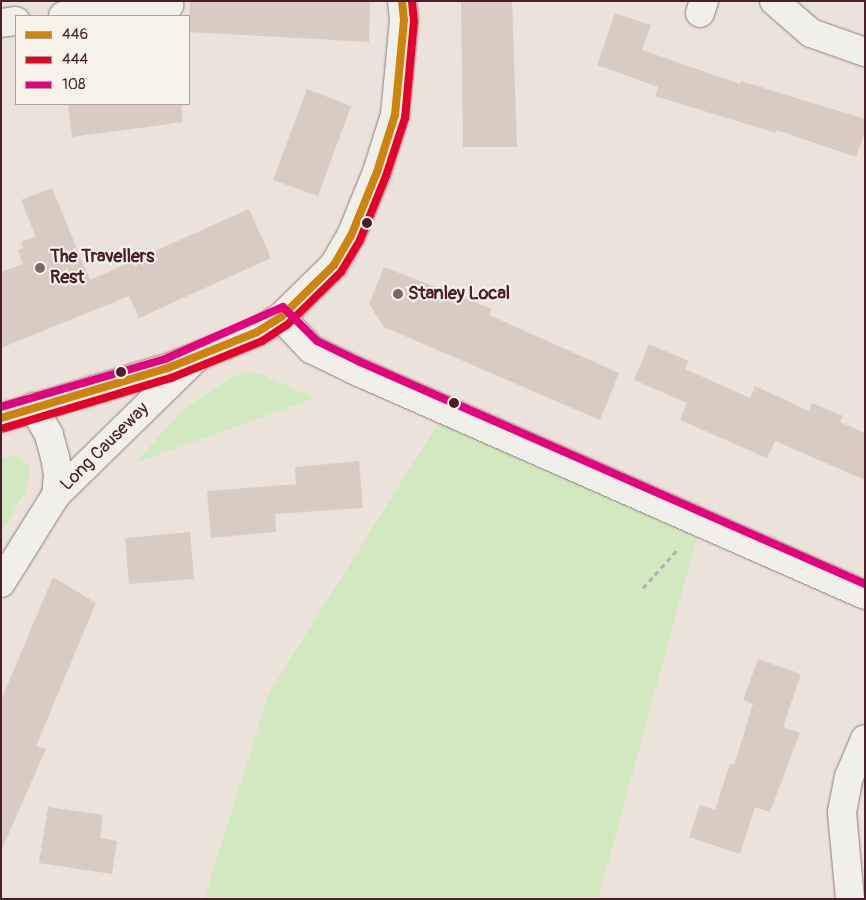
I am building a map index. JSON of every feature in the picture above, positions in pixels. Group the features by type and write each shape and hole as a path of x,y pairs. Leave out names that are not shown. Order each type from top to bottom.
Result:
{"street":[{"path":"1,418 197,357 257,332 281,316 334,265 351,236 377,172 395,115 404,20 402,1"},
{"path":"774,1 811,34 865,52"},
{"path":"72,15 169,5"},
{"path":"1,23 15,21"},
{"path":"281,316 311,349 701,524 865,595"},
{"name":"Long Causeway","path":"1,583 56,495 197,357"},
{"name":"Long Causeway","path":"33,407 49,435 55,457 56,495"},
{"path":"850,899 842,812 849,777 865,739"}],"path":[{"path":"643,588 701,524"}],"green space":[{"path":"246,372 260,374 315,398 135,463 184,409 229,379"},
{"path":"447,409 701,523 598,899 204,899 269,693"},
{"path":"16,456 29,466 30,476 25,492 1,533 1,459"}],"building":[{"path":"190,1 370,1 369,42 190,32"},
{"path":"461,1 512,1 517,147 463,147"},
{"path":"615,13 651,25 642,50 740,84 741,81 865,119 865,132 856,157 777,130 776,133 655,96 658,87 597,65"},
{"path":"307,89 351,106 318,196 273,180"},
{"path":"68,105 181,105 183,122 72,137"},
{"path":"52,188 90,280 249,209 271,258 139,318 129,296 1,348 1,272 23,264 18,250 23,248 21,242 36,237 21,200"},
{"path":"384,267 492,309 489,315 619,373 600,420 384,327 369,304"},
{"path":"649,344 689,361 685,369 750,398 755,386 809,411 812,403 843,416 840,422 865,433 865,480 775,441 767,458 680,420 687,403 634,380"},
{"path":"359,461 363,508 275,514 276,532 211,538 207,491 296,484 295,467"},
{"path":"190,532 194,579 129,584 125,538"},
{"path":"53,577 96,603 36,746 46,749 1,851 1,700"},
{"path":"758,659 801,674 783,727 800,733 770,812 755,807 740,854 689,837 700,805 715,810 730,764 734,765 753,704 743,700"},
{"path":"48,807 103,815 100,838 117,841 112,874 39,863"}],"transit line":[{"name":"446","path":"1,418 168,368 257,332 281,317 334,265 351,236 377,172 395,115 404,20 402,1"},
{"name":"444","path":"4,428 171,378 262,341 287,325 341,272 360,240 386,176 405,118 414,21 412,1"},
{"name":"108","path":"1,407 165,359 283,307 317,341 358,361 865,584"}],"place":[{"name":"The Travellers Rest","path":"40,268"},
{"name":"Stanley Local","path":"398,294"}]}
